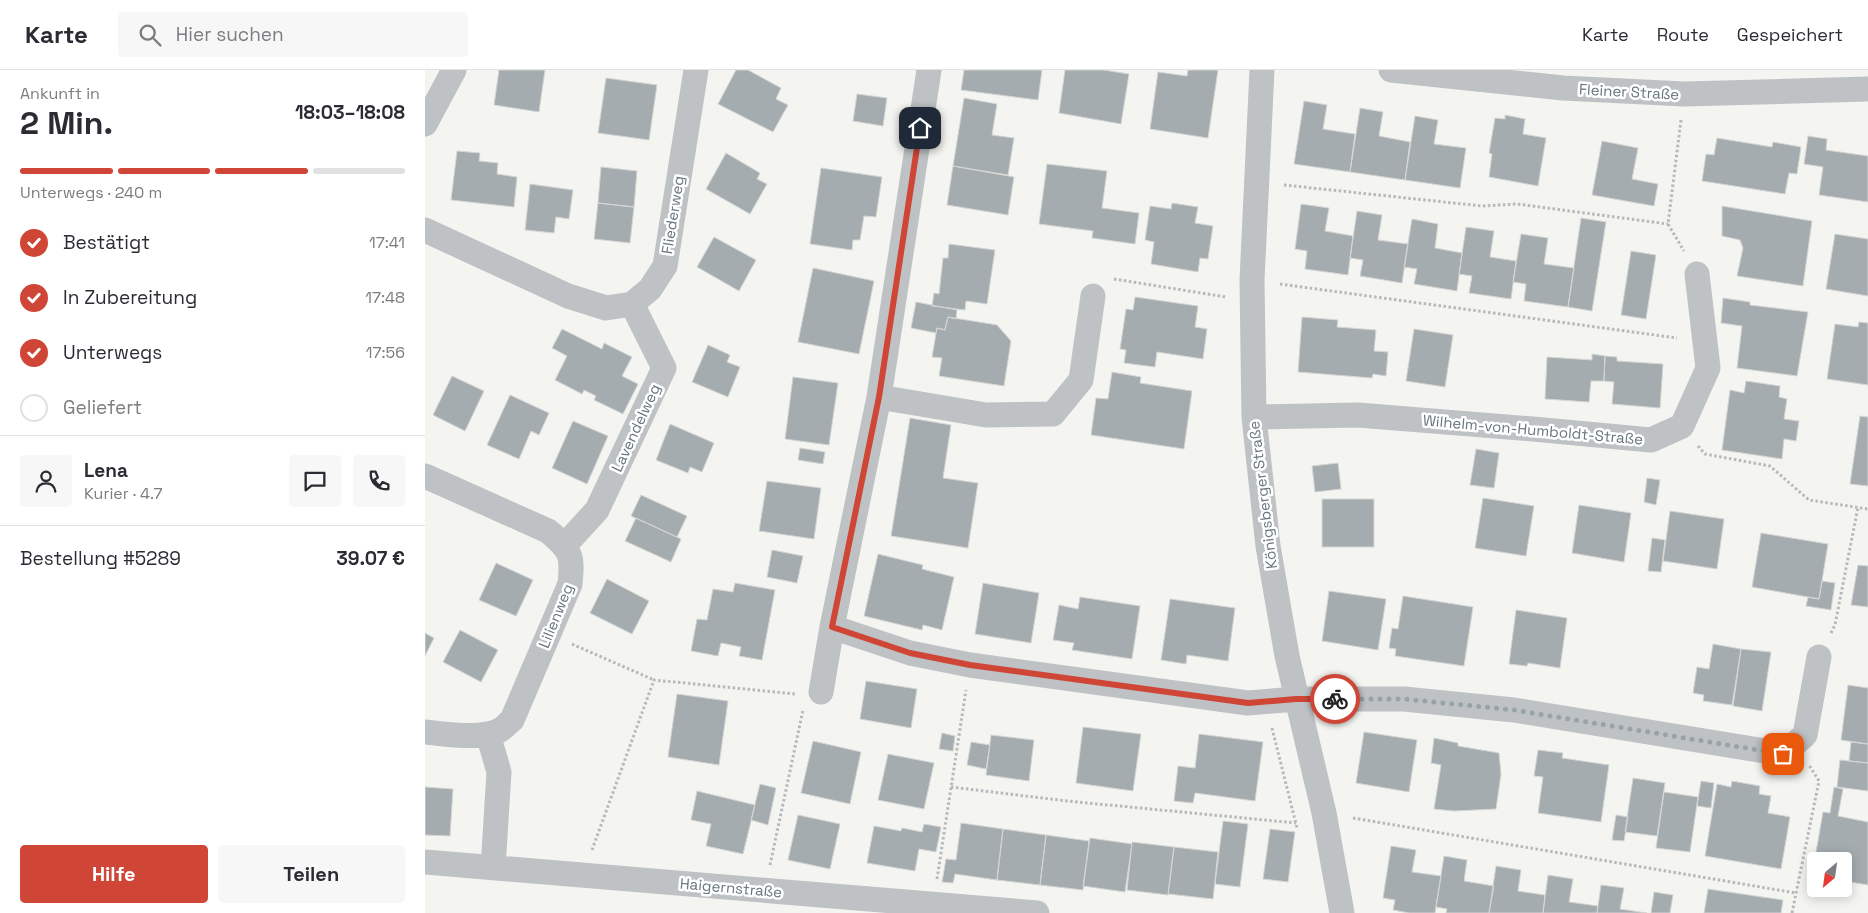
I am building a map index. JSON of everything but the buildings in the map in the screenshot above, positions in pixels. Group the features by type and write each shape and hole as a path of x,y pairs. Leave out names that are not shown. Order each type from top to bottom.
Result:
{"street":[{"path":"425,124 454,70"},
{"name":"Fliederweg","path":"632,304 650,289 665,266 696,70"},
{"path":"814,693 832,627 879,397 929,70"},
{"name":"Königsberger Straße","path":"1262,70 1251,290 1254,417 1268,546 1296,699 1325,820 1342,913"},
{"name":"Fleiner Straße","path":"1391,70 1563,79 1684,94 1864,83"},
{"path":"425,230 568,296 606,308 632,304"},
{"path":"1681,426 1708,368 1697,274"},
{"path":"879,397 986,415 1053,414 1081,380 1093,296"},
{"name":"Lavendelweg","path":"565,545 597,510 664,368 632,304"},
{"name":"Wilhelm-von-Humboldt-Straße","path":"1254,417 1358,415 1651,440 1681,426"},
{"path":"425,476 548,531 565,545"},
{"name":"Lilienweg","path":"425,732 455,735 488,734 501,730 512,720 570,584 572,564 565,545"},
{"path":"832,627 910,653 970,665 1248,703 1296,699 1404,699 1514,710 1783,754 1805,735 1819,657"},
{"path":"488,734 499,772 493,868"},
{"name":"Haigernstraße","path":"425,862 1037,913"}],"path":[{"path":"1255,182 1483,206 1517,204 1668,224 1684,94"},
{"path":"1093,296 1106,278 1251,290 1705,342"},
{"path":"1681,426 1705,454 1770,466 1809,500 1868,509"},
{"path":"1819,657 1835,625 1859,507"},
{"path":"549,634 654,680 814,693 765,890"},
{"path":"933,905 970,665"},
{"path":"583,876 654,680"},
{"path":"1792,913 1819,781 1795,743"},
{"path":"951,786 1067,801 1325,820 1796,892"}],"way so far":[{"path":"1335,699 1404,699 1514,710 1783,754"}],"route":[{"path":"920,128 879,397 832,627 910,653 970,665 1248,703 1296,699 1335,699"}]}
